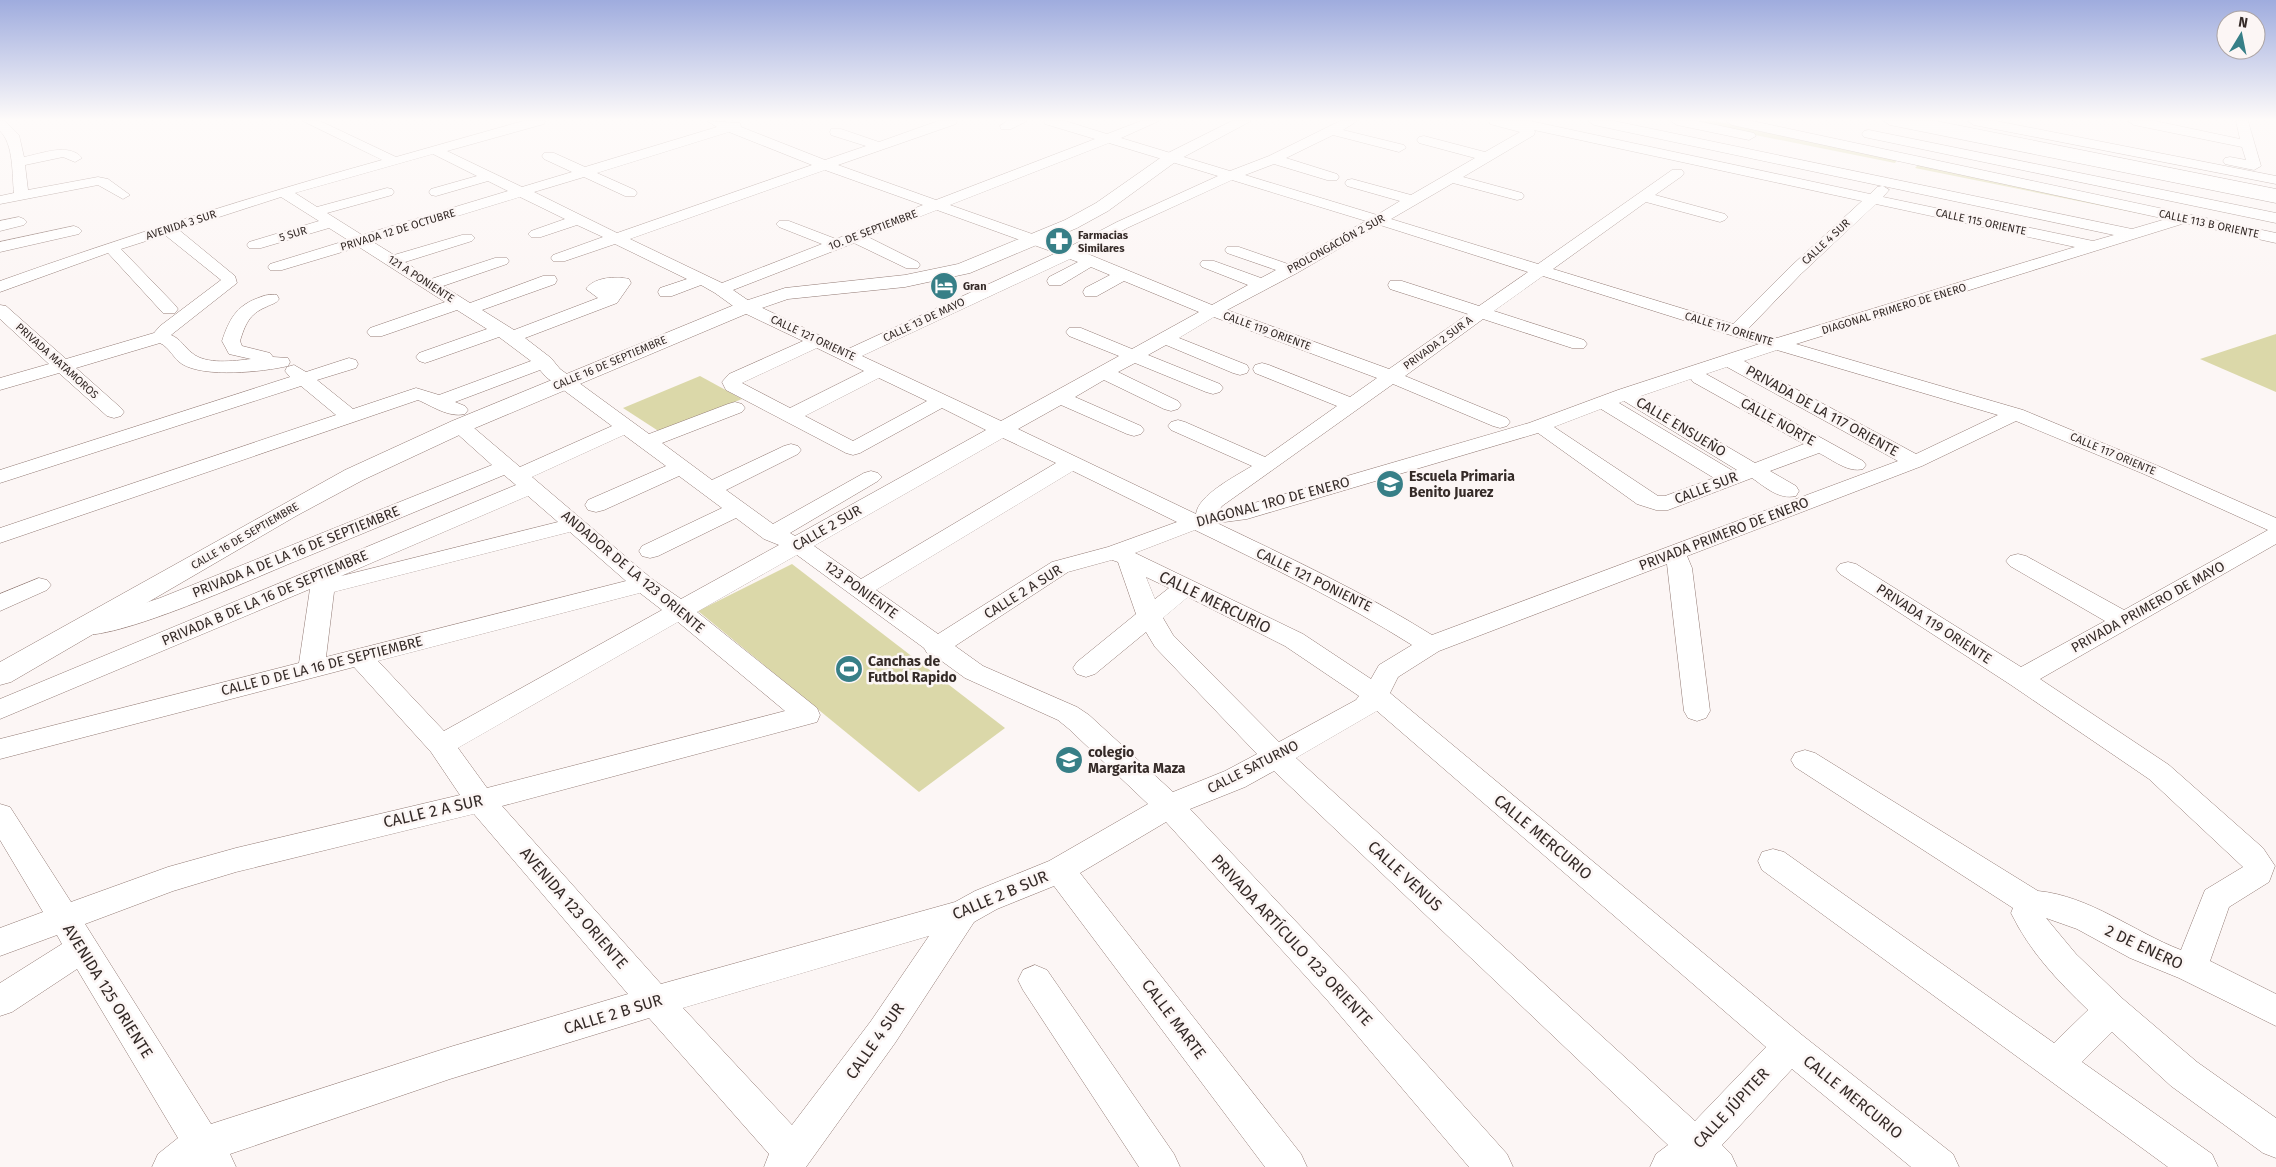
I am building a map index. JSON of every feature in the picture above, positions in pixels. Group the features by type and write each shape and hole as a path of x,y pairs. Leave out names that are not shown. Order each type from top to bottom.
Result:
{"main road":[{"name":"CALLE 16 DE SEPTIEMBRE","path":"0,654 264,504 445,408 554,372 734,299 812,282 927,270 954,264 1028,238 1102,207 1140,175"},
{"path":"2184,175 2276,194"},
{"path":"2228,175 2276,185"},
{"name":"CALLE 16 DE SEPTIEMBRE","path":"0,675 312,497 354,475 445,408"}],"street":[{"path":"19,175 21,195"},
{"name":"AVENIDA 3 SUR","path":"0,287 111,247 283,192 360,175"},
{"name":"PRIVADA 12 DE OCTUBRE","path":"276,267 356,237 576,175"},
{"path":"590,175 630,193"},
{"path":"559,258 793,175"},
{"name":"CALLE 119 ORIENTE","path":"858,175 1070,253 1213,311 1392,377 1500,422"},
{"name":"1O. DE SEPTIEMBRE","path":"734,299 836,244 1014,175"},
{"path":"1272,175 1302,186"},
{"path":"1327,175 1332,177"},
{"name":"PROLONGACIÓN 2 SUR","path":"1213,311 1291,270 1456,175"},
{"name":"PRIVADA 2 SUR A","path":"1200,520 1214,501 1268,465 1673,175"},
{"name":"CALLE 115 ORIENTE","path":"1764,175 2096,247"},
{"path":"1853,175 2134,235"},
{"name":"CALLE 4 SUR","path":"1736,331 1795,271 1896,175"},
{"name":"CALLE 113 B ORIENTE","path":"1967,175 2276,238"},
{"path":"2070,175 2276,218"},
{"path":"2157,175 2276,200"},
{"path":"2257,175 2276,180"},
{"path":"436,192 490,176"},
{"name":"CALLE 121 ORIENTE","path":"490,176 520,192 580,219 818,341 1072,463 1200,520"},
{"name":"CALLE 117 ORIENTE","path":"1232,176 1358,213 1777,344 2016,414 2151,470 2276,526"},
{"name":"CALLE 13 DE MAYO","path":"849,355 1070,253 1122,225 1232,176"},
{"path":"1452,178 1517,196"},
{"path":"0,200 98,181 103,182 123,195"},
{"path":"1352,183 1412,200"},
{"name":"121 A PONIENTE","path":"283,192 507,334 554,372"},
{"path":"315,212 387,192"},
{"path":"1323,203 1338,194"},
{"path":"2240,230 2250,213 2254,195"},
{"path":"1644,197 1720,217"},
{"path":"1358,213 1382,199"},
{"path":"231,222 299,202"},
{"path":"356,237 416,214"},
{"path":"536,234 580,219"},
{"path":"670,219 686,227"},
{"name":"DIAGONAL PRIMERO DE ENERO","path":"1603,402 1777,344 2181,220"},
{"path":"0,226 19,222"},
{"name":"5 SUR","path":"255,246 330,223"},
{"path":"784,224 836,244"},
{"path":"160,337 166,330 229,283 229,279 168,229"},
{"path":"0,247 74,231"},
{"path":"855,237 912,265"},
{"path":"393,261 467,238"},
{"path":"111,247 169,309"},
{"path":"1233,250 1291,270"},
{"path":"429,285 501,261"},
{"path":"1055,281 1089,262"},
{"path":"1208,264 1264,285"},
{"path":"1091,292 1122,275"},
{"path":"376,332 549,280"},
{"path":"666,292 700,280"},
{"path":"1396,285 1578,344"},
{"path":"271,299 250,306 243,312 231,341 235,350 281,362 304,378 349,416"},
{"path":"425,357 507,334 611,299"},
{"name":"PRIVADA MATAMOROS","path":"0,310 114,412"},
{"name":"CALLE 2 SUR","path":"440,745 894,490 1062,398 1213,311"},
{"path":"1074,332 1213,388"},
{"path":"0,384 160,337 173,340 190,361 202,364 237,366 281,362"},
{"path":"1167,338 1240,369"},
{"path":"818,341 731,382 733,386 853,450 943,400"},
{"name":"PRIVADA DE LA 117 ORIENTE","path":"1729,360 1915,462"},
{"path":"0,477 349,364"},
{"path":"790,416 880,370"},
{"path":"1262,370 1352,404"},
{"name":"123 PONIENTE","path":"554,372 737,509 772,534 798,545 936,646 992,682 1043,700 1064,710 1079,722"},
{"path":"1104,373 1171,405"},
{"name":"CALLE NORTE","path":"1700,378 1856,465"},
{"name":"CALLE ENSUEÑO","path":"1625,394 1788,491"},
{"path":"1062,398 1134,430"},
{"name":"CALLE ENSUEÑO","path":"1603,402 1731,479"},
{"name":"DIAGONAL 1RO DE ENERO","path":"1121,556 1200,520 1239,514 1411,465 1536,427 1603,402"},
{"path":"0,536 349,416 445,408"},
{"name":"ANDADOR DE LA 123 ORIENTE","path":"445,408 519,476 644,584 680,611 807,715"},
{"path":"647,442 735,408"},
{"name":"PRIVADA PRIMERO DE ENERO","path":"1430,645 1915,462 2016,414"},
{"path":"1178,426 1268,465"},
{"path":"519,476 626,427"},
{"name":"CALLE SUR","path":"1548,432 1646,499 1656,503 1668,503 1821,445"},
{"path":"711,489 791,450"},
{"path":"859,590 1072,463"},
{"path":"852,466 894,490"},
{"path":"596,505 681,467"},
{"name":"PRIVADA A DE LA 16 DE SEPTIEMBRE","path":"81,629 109,623 168,604 249,570 519,476"},
{"name":"PRIVADA B DE LA 16 DE SEPTIEMBRE","path":"0,710 281,592 324,580 519,476"},
{"path":"772,534 871,477"},
{"path":"650,551 737,509"},
{"name":"CALLE 121 PONIENTE","path":"1200,520 1379,613 1430,645"},
{"path":"311,670 324,580 575,524"},
{"name":"PRIVADA PRIMERO DE MAYO","path":"2020,679 2276,535"},
{"path":"1674,553 1680,568 1697,711"},
{"name":"CALLE MERCURIO","path":"1121,556 1294,640 1376,695 1790,1046 1940,1167"},
{"name":"CALLE VENUS","path":"1121,556 1149,616 1164,641 1277,757 1694,1160"},
{"name":"CALLE 2 A SUR","path":"936,646 1060,567 1121,556"},
{"path":"2018,560 2124,621"},
{"name":"PRIVADA 119 ORIENTE","path":"1848,569 2020,679"},
{"path":"249,570 281,592"},
{"name":"CALLE D DE LA 16 DE SEPTIEMBRE","path":"0,749 644,584"},
{"path":"0,603 39,586"},
{"path":"1086,668 1184,587"},
{"name":"CALLE SATURNO","path":"1060,870 1169,806 1234,779 1365,707 1376,695 1388,671 1430,645"},
{"name":"AVENIDA 123 ORIENTE","path":"360,657 440,745 480,801 655,1001 788,1160"},
{"name":"2 DE ENERO","path":"2020,679 2159,772 2252,856 2260,866 2258,873 2216,899 2191,968 2141,948 2071,912 2047,904 2032,904"},
{"name":"CALLE 2 A SUR","path":"0,942 168,880 236,860 480,801 807,715"},
{"name":"PRIVADA ARTÍCULO 123 ORIENTE","path":"1079,722 1169,806 1340,991 1494,1167"},
{"path":"1805,760 2032,904 2028,913 2032,928 2111,1010 2184,1074 2276,1140"},
{"name":"AVENIDA 125 ORIENTE","path":"0,815 210,1156"},
{"path":"1773,861 2199,1167"},
{"name":"CALLE 2 B SUR","path":"171,1167 186,1154 210,1156 450,1063 655,1001 962,913 986,900 1060,870"},
{"name":"CALLE MARTE","path":"1060,870 1288,1167"},
{"name":"CALLE 4 SUR","path":"788,1160 883,1032 962,913"},
{"path":"0,1001 82,949"},
{"path":"2191,968 2276,1011"},
{"path":"1035,980 1161,1167"},
{"path":"2057,1064 2111,1010"},
{"name":"CALLE JÚPITER","path":"1694,1160 1790,1046"}],"shaded area":[{"path":"1952,175 1971,175 2172,220"},
{"path":"2276,334 2276,392 2200,359"},
{"path":"700,376 742,399 660,432 623,408"},
{"name":"Canchas de Futbol Rapido","path":"792,564 1005,728 919,792 698,611"}],"place":[{"name":"Farmacias Similares","path":"1059,241"},
{"name":"Gran","path":"944,286"},
{"name":"Escuela Primaria Benito Juarez","path":"1390,484"},
{"name":"Canchas de Futbol Rapido","path":"849,669"},
{"name":"colegio Margarita Maza","path":"1069,760"}]}
